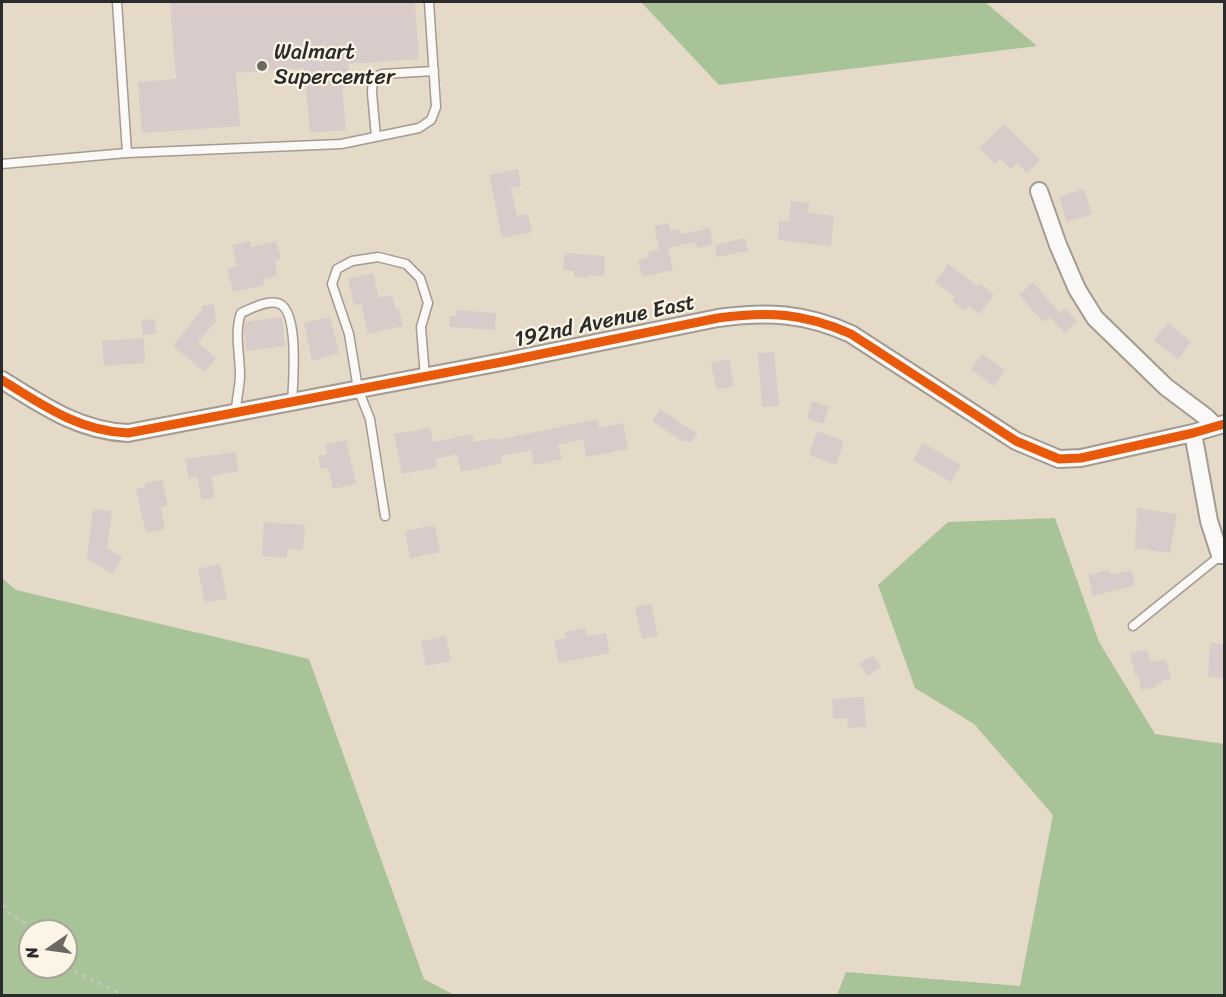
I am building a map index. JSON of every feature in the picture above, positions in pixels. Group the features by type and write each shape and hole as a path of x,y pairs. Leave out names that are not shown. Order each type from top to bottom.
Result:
{"street":[{"path":"1039,191 1058,245 1077,289 1095,318 1166,387 1220,425"},
{"name":"192nd Avenue East","path":"2,380 64,418 112,432 128,432 425,377 718,318 744,314 771,314 803,317 827,323 851,334 1016,441 1059,459 1081,458 1220,425"},
{"path":"1194,433 1209,521 1223,557"}],"lane":[{"path":"117,2 128,153"},
{"path":"2,164 128,153 341,144 419,128 431,120 436,107 429,2"},
{"path":"376,137 373,78 382,74 434,71"},
{"path":"385,516 370,419 358,389 349,334 332,284 337,268 352,261 378,257 406,264 420,278 428,303 421,327 425,377"},
{"path":"236,412 236,396 240,378 236,326 241,313 266,303 278,303 286,308 291,323 292,402"},
{"path":"1133,626 1223,557"}],"path":[{"path":"2,904 11,915 19,919"},
{"path":"78,974 104,984 125,996"}],"green space":[{"path":"641,2 985,2 1037,46 719,85"},
{"path":"1055,518 1099,642 1155,734 1224,744 1224,995 837,995 846,972 1020,986 1053,815 974,724 915,688 878,585 948,522"},
{"path":"2,578 16,590 309,659 424,979 454,995 2,995"}],"building":[{"name":"Walmart Supercenter","path":"170,2 415,2 419,59 348,64 350,87 342,87 346,130 310,133 304,68 236,73 240,126 142,133 138,82 176,79"},
{"path":"1004,124 1040,160 1027,173 1017,163 1011,169 1000,158 995,164 979,148"},
{"path":"518,169 521,186 511,188 517,216 528,214 532,232 502,238 489,175"},
{"path":"1084,189 1092,214 1067,222 1059,197"},
{"path":"791,201 809,203 808,213 834,216 831,246 778,240 779,221 789,222"},
{"path":"669,223 670,231 680,229 681,234 710,228 713,245 697,248 696,242 668,248 673,270 642,277 638,260 649,257 648,252 659,249 654,226"},
{"path":"745,238 748,251 717,257 715,245"},
{"path":"250,241 251,247 276,241 281,259 275,260 277,276 263,279 264,285 233,292 227,268 237,266 232,245"},
{"path":"565,253 605,256 604,276 574,277 574,271 563,270"},
{"path":"948,264 978,286 980,283 994,295 979,314 969,306 965,311 952,301 955,297 935,282"},
{"path":"373,273 379,298 392,295 396,310 399,309 403,326 368,334 361,304 354,305 348,279"},
{"path":"1033,282 1060,313 1065,308 1077,321 1065,333 1049,317 1043,322 1019,295"},
{"path":"214,304 216,321 198,342 216,358 204,372 173,346 202,310 202,306"},
{"path":"456,310 496,313 495,330 449,327 450,316 456,316"},
{"path":"282,317 285,346 247,351 245,322"},
{"path":"330,317 339,353 312,361 304,323"},
{"path":"155,319 156,333 143,335 141,320"},
{"path":"1168,323 1191,342 1178,359 1154,340"},
{"path":"144,338 145,363 104,366 102,341"},
{"path":"774,352 779,406 762,407 758,353"},
{"path":"982,354 1005,370 994,386 971,369"},
{"path":"729,359 734,386 717,390 711,363"},
{"path":"812,401 829,406 823,424 807,419"},
{"path":"660,409 697,434 690,443 685,440 683,442 652,421"},
{"path":"598,419 599,428 623,423 628,449 586,457 583,439 558,445 562,459 534,465 531,450 501,456 502,463 461,472 457,454 436,459 437,467 402,474 394,434 430,428 433,442 472,434 474,442 497,438 497,440"},
{"path":"817,431 844,441 836,465 809,455"},
{"path":"346,440 356,484 333,489 328,467 321,469 318,456 327,454 325,444"},
{"path":"923,443 961,465 951,482 913,460"},
{"path":"235,452 239,471 211,476 215,497 202,500 197,477 189,479 185,459"},
{"path":"162,480 168,505 161,507 165,529 146,533 136,489 146,487 145,483"},
{"path":"1137,508 1177,514 1170,553 1135,548"},
{"path":"93,509 112,511 107,548 122,557 113,574 87,559"},
{"path":"264,522 305,525 303,550 287,549 287,558 262,556"},
{"path":"435,525 440,552 410,558 405,531"},
{"path":"220,564 227,598 205,603 198,569"},
{"path":"1109,570 1111,575 1131,570 1135,585 1093,596 1088,575"},
{"path":"651,604 658,636 642,639 635,607"},
{"path":"586,628 587,636 606,633 610,653 559,663 554,640 566,638 565,632"},
{"path":"446,636 451,661 426,666 421,641"},
{"path":"1210,643 1224,644 1224,678 1208,677"},
{"path":"1147,650 1150,662 1166,659 1171,679 1161,681 1162,683 1155,685 1156,687 1141,690 1130,653"},
{"path":"873,655 881,667 868,676 859,664"},
{"path":"864,697 866,727 848,728 847,718 833,719 832,699"}],"cycle path":[{"path":"2,380 77,422 110,431 128,433 507,361 718,318 769,314 802,318 851,334 1016,441 1059,459 1081,458 1224,424"}],"place":[{"name":"Walmart Supercenter","path":"262,66"}]}
